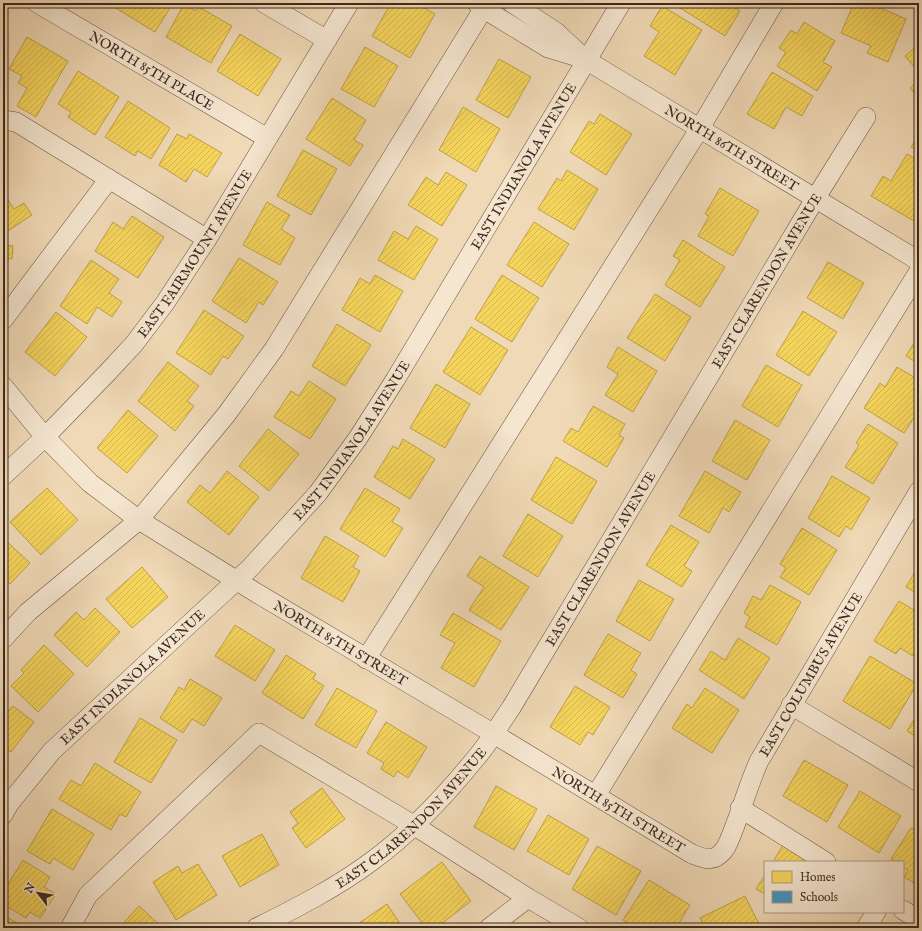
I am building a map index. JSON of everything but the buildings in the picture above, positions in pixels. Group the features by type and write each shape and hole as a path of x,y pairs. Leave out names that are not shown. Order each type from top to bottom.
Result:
{"street":[{"name":"NORTH 85TH PLACE","path":"37,3 268,138"},
{"path":"264,3 327,40"},
{"name":"EAST FAIRMOUNT AVENUE","path":"3,476 45,437 134,344 165,303 207,239 349,3"},
{"name":"NORTH 86TH STREET","path":"512,3 556,32 586,60 919,261"},
{"name":"EAST INDIANOLA AVENUE","path":"3,815 9,804 52,751 237,581 318,492 358,438 395,380 621,3"},
{"path":"366,659 700,128 774,3"},
{"path":"3,639 28,612 139,520 226,415 274,349 483,5"},
{"name":"NORTH 86TH STREET","path":"483,5 548,48 586,60"},
{"name":"EAST CLARENDON AVENUE","path":"256,928 320,896 373,861 415,826 432,809 477,757 515,701 815,198 866,117"},
{"path":"3,120 16,122 207,239"},
{"path":"3,320 109,179"},
{"path":"596,796 919,271"},
{"name":"NORTH 85TH STREET","path":"3,386 45,437 90,482 139,520 366,659 494,734 692,854 702,858 710,858"},
{"name":"EAST COLUMBUS AVENUE","path":"710,858 720,855 728,844 740,808 759,761 919,491"},
{"path":"791,705 919,782"},
{"path":"70,928 88,895 259,734 415,826 528,898 579,928"},
{"path":"740,808 824,861"},
{"path":"489,928 528,898"},
{"path":"904,911 919,920"},
{"path":"866,928 875,913"}]}
